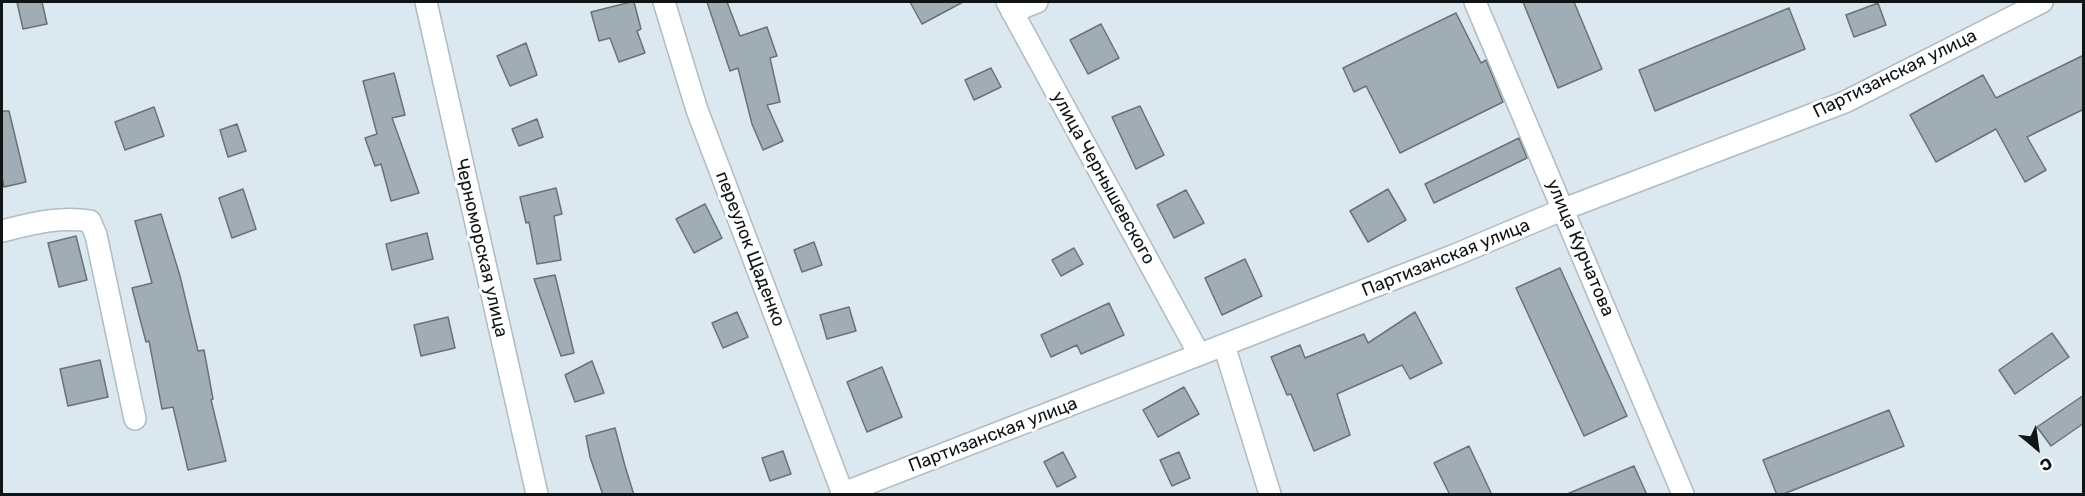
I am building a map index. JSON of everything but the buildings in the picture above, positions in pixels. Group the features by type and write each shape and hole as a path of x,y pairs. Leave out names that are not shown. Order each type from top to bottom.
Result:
{"street":[{"name":"Черноморская улица","path":"426,2 537,495"},
{"name":"переулок Щаденко","path":"664,2 697,110 842,494"},
{"path":"1010,7 1036,2"},
{"name":"улица Курчатова","path":"1475,2 1683,495"},
{"name":"Партизанская улица","path":"842,494 1455,255 1564,209 1845,102 2042,2"},
{"name":"улица Чернышевского","path":"1010,7 1199,354"},
{"path":"2,231 54,219 90,221 96,235 135,419"},
{"path":"1224,345 1270,495"}]}
